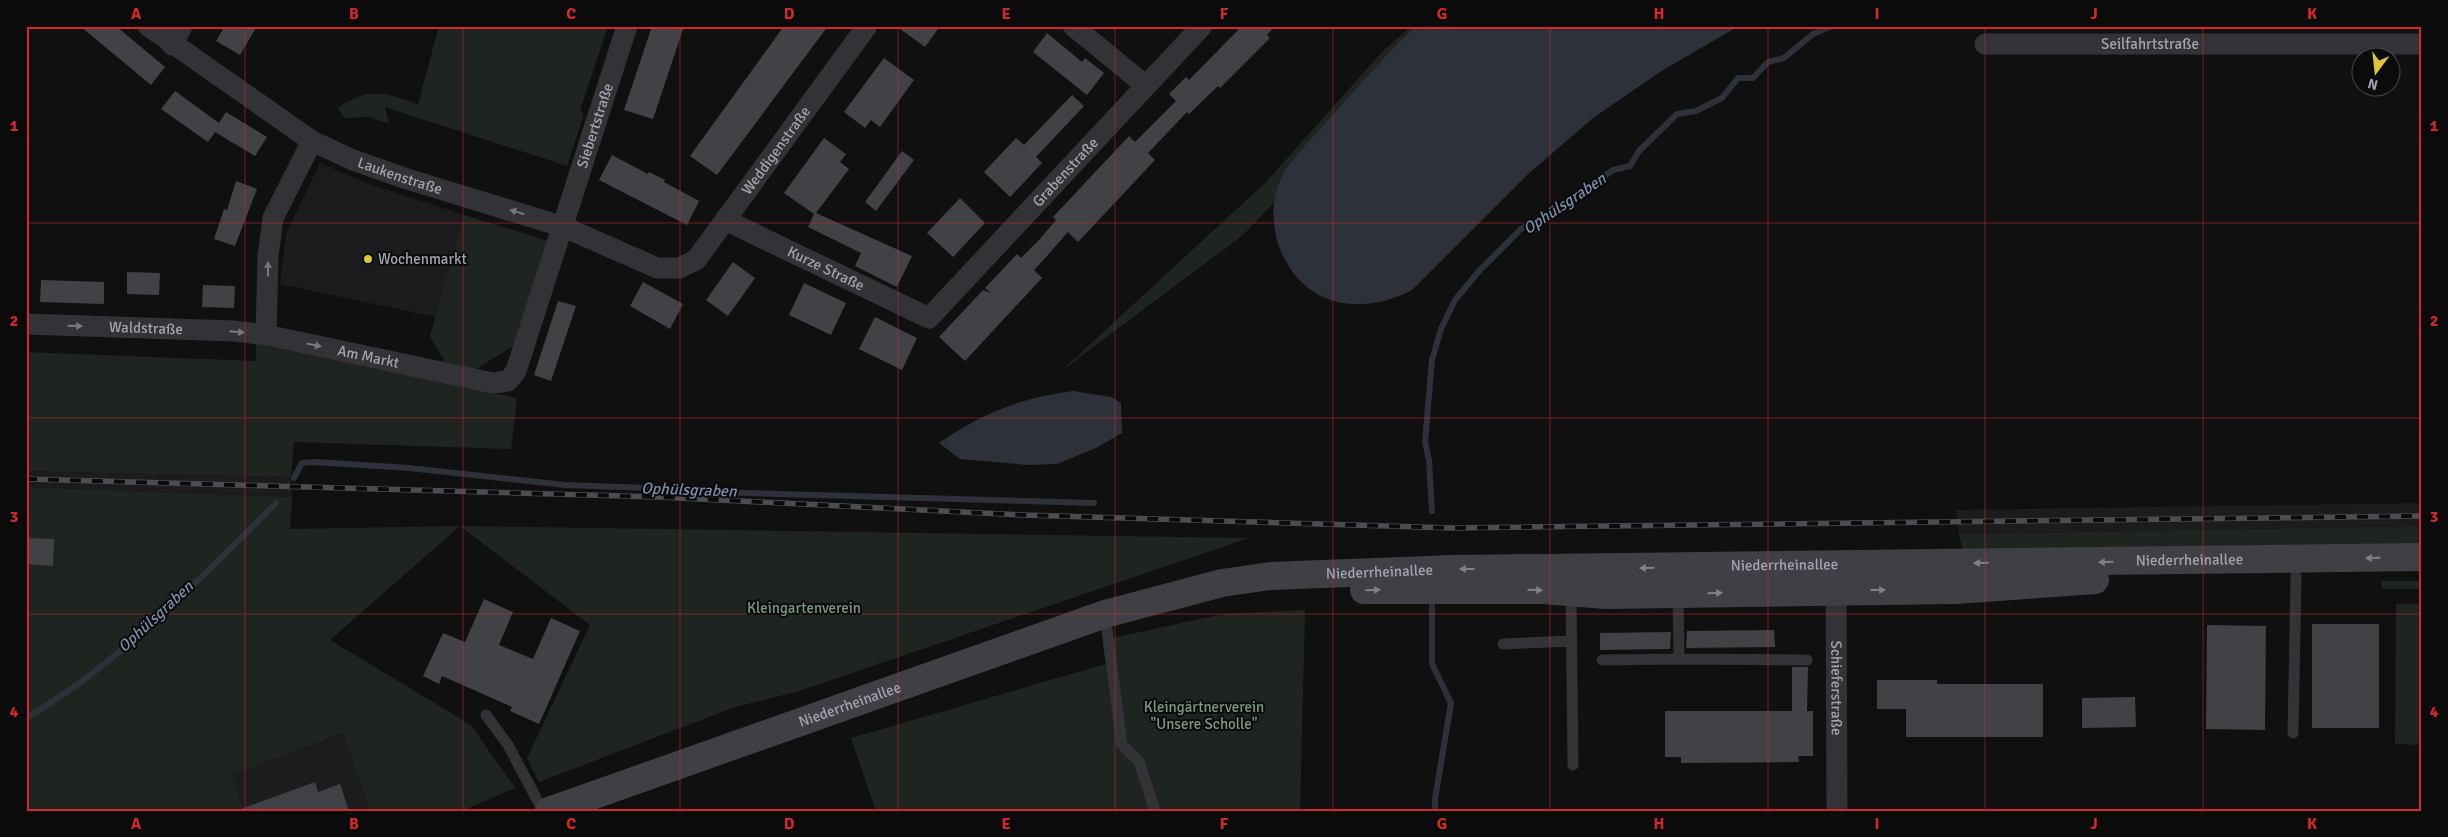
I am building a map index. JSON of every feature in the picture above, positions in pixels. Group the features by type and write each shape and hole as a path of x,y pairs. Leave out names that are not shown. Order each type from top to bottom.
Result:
{"main road":[{"name":"Niederrheinallee","path":"549,811 1105,614 1150,602 1298,591 1454,589 1571,580 1606,595 1677,580 1836,578 2422,557"},
{"name":"Niederrheinallee","path":"1836,578 1955,590 2072,580 2422,574"}],"street":[{"name":"Laukenstraße","path":"148,26 177,36 312,141 331,151 404,178 564,227 657,268 679,268"},
{"name":"Siebertstraße","path":"564,227 627,26"},
{"name":"Weddigenstraße","path":"679,268 696,260 867,26"},
{"path":"1073,26 1145,85"},
{"name":"Grabenstraße","path":"928,318 1202,26"},
{"name":"Seilfahrtstraße","path":"1985,44 2422,44"},
{"path":"266,335 268,256 273,218 312,141"},
{"name":"Kurze Straße","path":"725,220 928,318"},
{"name":"Am Markt","path":"266,335 494,383 508,381 516,371 564,227"},
{"name":"Waldstraße","path":"26,324 234,331 266,335"},
{"name":"Schieferstraße","path":"1836,578 1837,811"}],"lane":[{"path":"2293,733 2296,576"},
{"path":"1571,580 1574,765"},
{"path":"1677,580 1678,659"},
{"path":"1105,614 1122,745 1139,761 1155,811"},
{"path":"1503,644 1572,641"},
{"path":"1602,660 1807,660"},
{"path":"486,715 512,752 543,811"}],"shaded area":[{"path":"1416,26 1739,26 1663,70 1593,118 1526,176 1412,290 1375,303 1350,304 1338,302 1314,292 1301,282 1282,255 1274,222 1274,205 1277,189 1283,174 1297,155 1368,75"},
{"name":"Wochenmarkt","path":"320,163 364,182 464,215 436,317 280,284 286,234"},
{"path":"1073,391 1111,397 1121,403 1122,433 1096,448 1057,464 1028,465 960,459 939,443 971,423 1003,408 1036,398"},
{"path":"26,471 291,477 292,497 26,487"},
{"path":"2422,503 2422,526 1959,534 1956,510"},
{"path":"345,733 370,811 244,811 232,775"}],"green space":[{"path":"439,26 608,26 580,110 584,114 567,166 385,107 389,124 370,117 344,118 338,108 349,101 369,94 386,95 418,104"},
{"path":"1411,26 1441,26 1243,235 1060,372 1266,182 1381,53"},
{"path":"464,215 548,241 517,344 474,370 444,365 445,362 430,336"},
{"path":"256,344 517,398 511,449 294,442 291,477 26,471 26,352 256,361"},
{"path":"26,487 292,497 290,529 460,526 330,640 471,725 515,788 462,811 370,811 344,733 232,775 244,811 26,811"},
{"name":"Kleingartenverein","path":"460,526 1249,538 799,691 735,707 539,782 527,758 590,625"},
{"path":"2422,526 2422,551 1964,556 1959,534"},
{"path":"2381,581 2422,581 2422,589 2382,589"},
{"path":"2396,604 2422,604 2422,745 2395,744"},
{"name":"Kleingärtnerverein \"Unsere Scholle\"","path":"1305,610 1300,811 876,811 851,738 1106,664 1102,642 1117,637 1223,614"}],"building":[{"path":"80,26 116,26 165,67 151,85"},
{"path":"225,26 257,26 240,55 216,41"},
{"path":"652,26 684,26 653,119 624,110"},
{"path":"784,26 828,26 717,175 690,156"},
{"path":"896,26 940,26 925,47"},
{"path":"1242,26 1275,26 1267,35 1270,38 1220,88 1218,86 1189,114 1187,112 1148,153 1155,160 1078,242 1068,232 1034,270 1042,278 965,361 939,337 983,290 991,293 985,288 1017,254 1021,258 1039,240 1056,220 1053,217 1129,136 1135,142 1176,101 1169,94 1186,77 1189,80"},
{"path":"1047,33 1082,62 1085,58 1104,73 1087,95 1033,52"},
{"path":"884,58 914,80 880,127 871,120 865,128 844,112"},
{"path":"175,91 219,123 226,112 267,137 255,156 215,132 208,142 161,109"},
{"path":"1072,95 1084,106 1036,157 1042,163 1010,197 984,172 1016,138 1024,145"},
{"path":"824,138 846,154 840,162 849,169 816,213 912,256 897,287 855,266 861,253 808,227 814,214 784,193"},
{"path":"902,151 914,160 876,211 865,202"},
{"path":"612,155 648,174 649,172 665,180 664,182 699,201 687,225 599,180"},
{"path":"236,181 257,189 235,246 214,239 224,209 227,210"},
{"path":"960,198 985,223 953,257 927,233"},
{"path":"733,262 755,278 728,316 706,300"},
{"path":"127,272 160,273 159,295 127,294"},
{"path":"41,280 104,282 104,304 40,302"},
{"path":"643,282 683,304 670,329 630,306"},
{"path":"804,283 846,303 831,335 789,315"},
{"path":"203,285 235,286 234,308 202,307"},
{"path":"558,301 576,306 551,381 534,375"},
{"path":"875,317 917,338 902,370 859,349"},
{"path":"26,538 54,539 53,566 26,564"},
{"path":"484,599 513,612 499,645 533,659 551,618 580,631 539,724 510,711 512,707 442,676 439,684 423,676 443,633 465,642"},
{"path":"2312,624 2379,624 2379,728 2312,728"},
{"path":"2207,625 2266,626 2265,730 2206,729"},
{"path":"1774,630 1775,647 1686,648 1687,631"},
{"path":"1671,632 1670,649 1600,650 1600,633"},
{"path":"1792,667 1808,667 1807,711 1813,711 1813,756 1798,756 1799,762 1681,763 1681,757 1665,757 1665,711 1792,711"},
{"path":"1877,680 1937,680 1937,684 2043,684 2043,737 1906,737 1906,709 1877,709"},
{"path":"2135,697 2136,727 2082,728 2082,698"},
{"path":"315,782 318,792 340,784 349,811 241,811 241,809"}],"waterway":[{"name":"Ophülsgraben","path":"1432,511 1429,460 1425,442 1432,360 1441,329 1455,300 1480,270 1521,229 1561,207 1613,170 1630,166 1639,151 1677,114 1696,111 1722,98 1738,78 1753,78 1768,62 1784,58 1813,34 1832,26"},
{"name":"Ophülsgraben","path":"294,478 302,463 315,462 409,468 565,485 710,492 1094,503"},
{"name":"Ophülsgraben","path":"26,718 61,696 126,646 188,590 276,503"},
{"path":"1432,602 1432,664 1451,703 1435,799 1435,811"}],"railway":[{"path":"26,479 659,497 1023,515 1452,528 2422,516"}],"place":[{"name":"Wochenmarkt","path":"368,259"}]}
